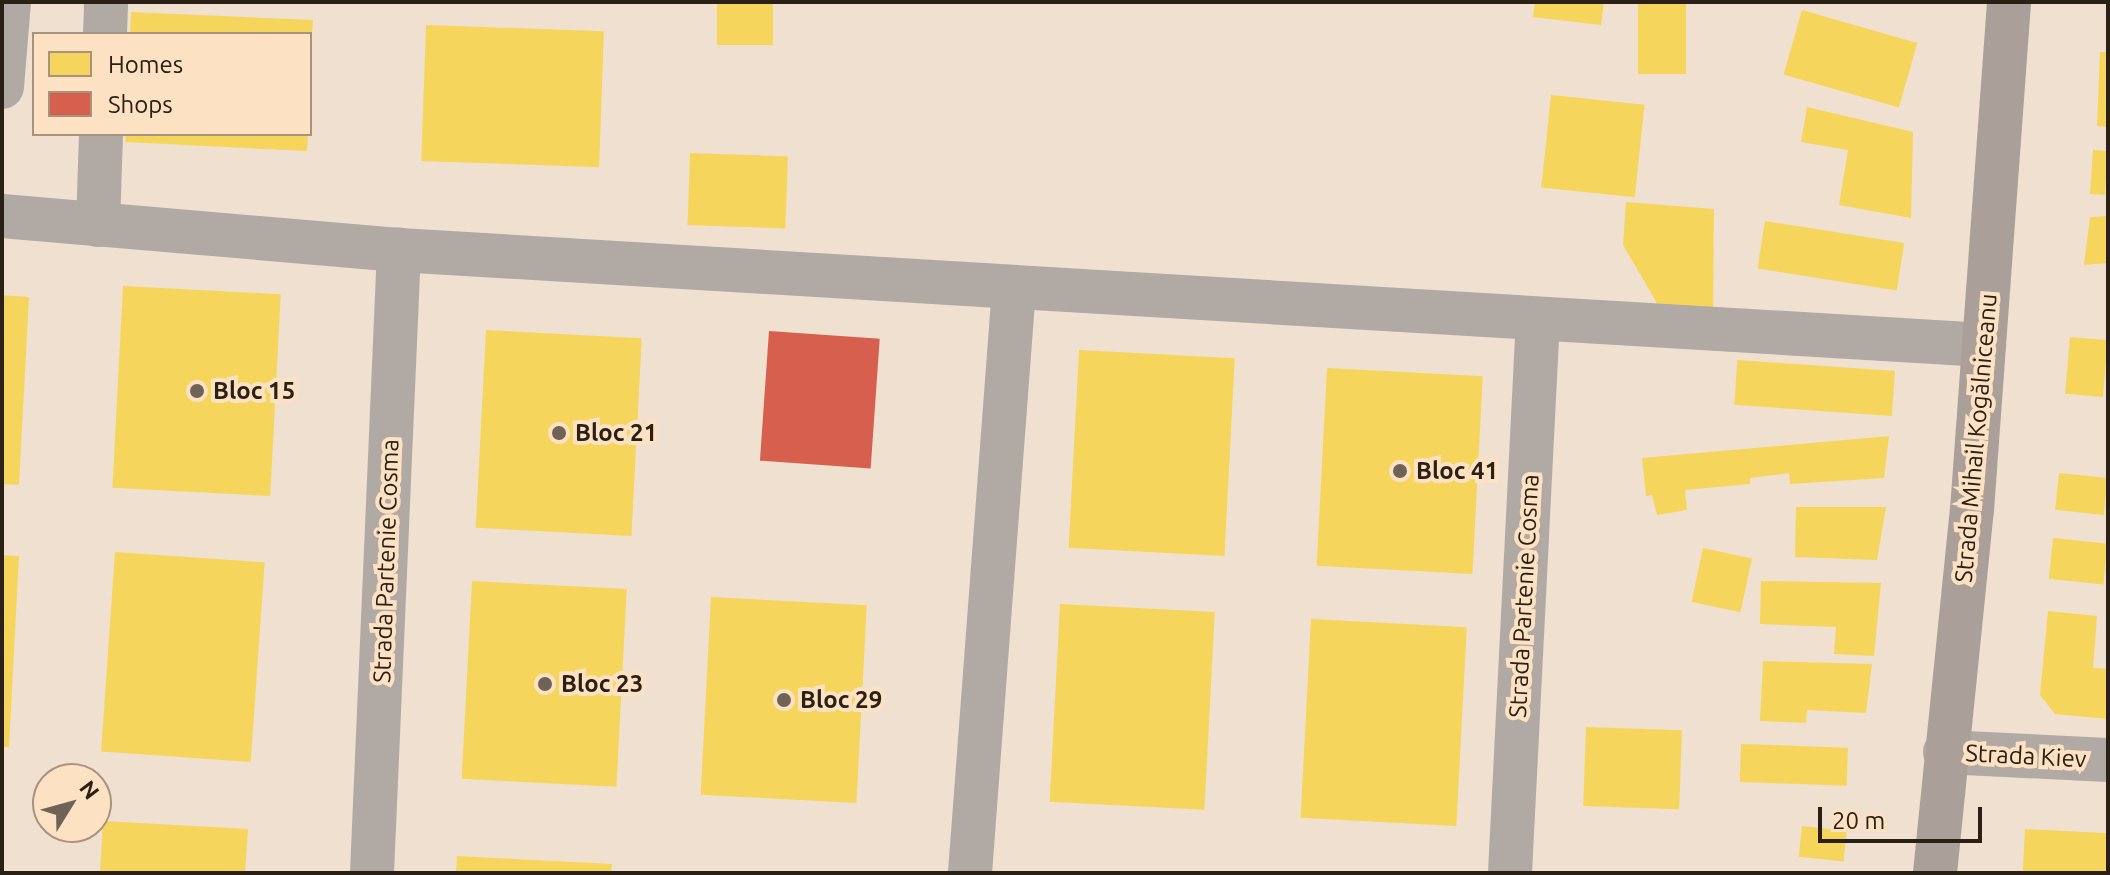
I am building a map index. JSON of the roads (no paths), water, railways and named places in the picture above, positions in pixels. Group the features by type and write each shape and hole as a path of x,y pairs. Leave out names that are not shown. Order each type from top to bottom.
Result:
{"main road":[{"name":"Strada Mihail Kogălniceanu","path":"1935,873 1984,345 2009,2"}],"street":[{"path":"105,32 106,2"},
{"path":"2,87 7,7"},
{"path":"98,225 101,136"},
{"path":"2,216 399,250 1984,345"},
{"name":"Strada Partenie Cosma","path":"372,873 399,250"},
{"path":"970,873 1014,288"},
{"name":"Strada Partenie Cosma","path":"1510,873 1538,319"},
{"name":"Strada Kiev","path":"1945,752 2108,760"}],"place":[{"name":"Bloc 15","path":"197,391"},
{"name":"Bloc 21","path":"559,433"},
{"name":"Bloc 41","path":"1400,471"},
{"name":"Bloc 23","path":"545,684"},
{"name":"Bloc 29","path":"784,700"}]}
